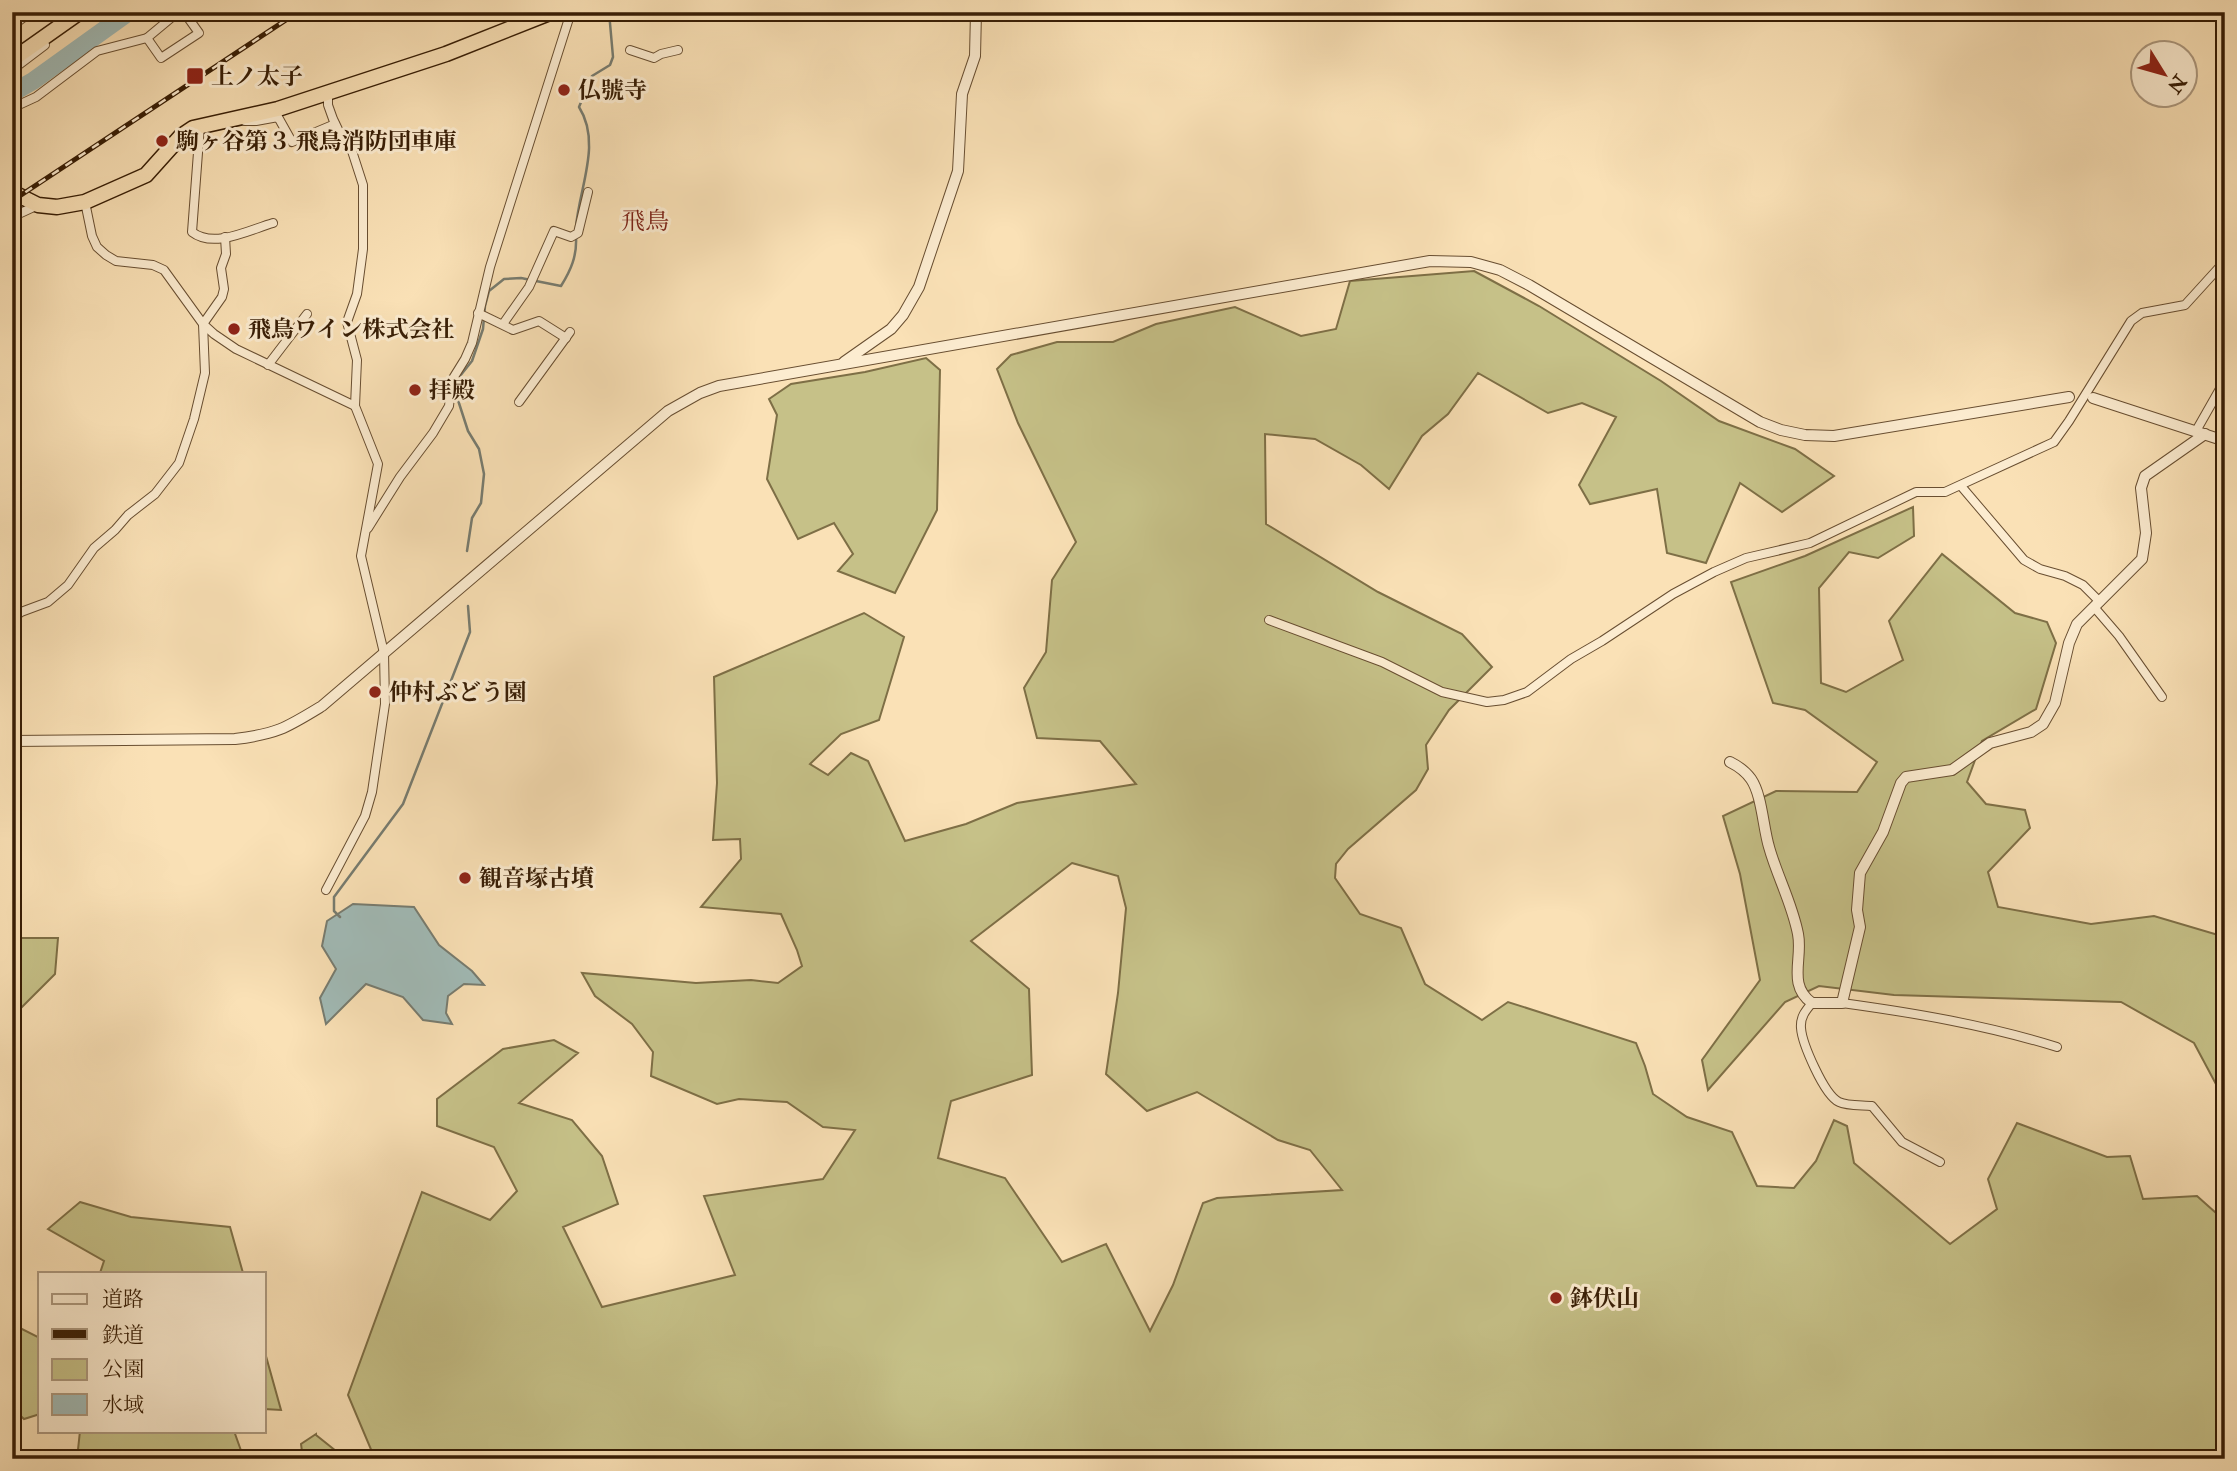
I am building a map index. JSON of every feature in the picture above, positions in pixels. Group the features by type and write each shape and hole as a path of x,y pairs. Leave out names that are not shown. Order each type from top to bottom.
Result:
{"highway":[{"path":"12,54 71,12"},
{"path":"12,60 80,12"},
{"path":"12,192 38,205 57,207 85,202 146,175 181,136 200,126 278,109 446,54 552,12"}],"street":[{"path":"12,26 31,12"},
{"path":"12,70 89,12"},
{"path":"12,108 36,97 97,51 147,38 171,18 174,12"},
{"path":"147,38 161,58 199,33 184,12"},
{"path":"365,534 449,406 452,380 473,344 514,185 571,12"},
{"path":"839,365 891,329 903,315 919,287 958,171 962,94 975,56 976,12"},
{"path":"631,50 654,58 678,50"},
{"path":"326,890 365,816 372,792 384,722 384,653 361,556 377,464 355,406 357,360 347,322 357,294 363,249 363,185 352,151 345,144 335,124 328,105 328,92"},
{"path":"243,117 245,121 256,121 278,117 292,142 335,124"},
{"path":"200,126 192,232 206,240 273,223"},
{"path":"503,324 529,287 554,231 575,235 588,192"},
{"path":"85,202 97,247 116,261 153,265 164,270 203,324 236,349 355,406"},
{"path":"12,218 38,205"},
{"path":"12,620 21,612 48,602 68,585 94,548 128,515 155,494 179,463 194,419 205,373 203,324 222,297 224,289 221,268 226,254 225,237"},
{"path":"12,741 235,739 269,735 288,728 322,706 668,411 719,386 1430,261 1471,262 1514,276 1736,409 1781,430 1805,435 1834,436 2069,397"},
{"path":"1269,620 1382,662 1442,692 1487,702 1504,700 1527,692 1571,659 1602,642 1673,594 1714,572 1746,558 1810,543 1916,492 1945,492 1961,486 2054,442 2131,321 2142,313 2185,305 2225,261"},
{"path":"268,365 307,314"},
{"path":"482,314 513,330 539,321 568,335 519,402"},
{"path":"1842,1003 1860,927 1857,910 1860,873 1883,832 1901,783 1906,777 1952,769 1990,743 2031,732 2043,724 2055,703 2072,633 2077,624 2142,559 2146,533 2141,488 2146,476 2200,433 2225,380"},
{"path":"2093,398 2225,442"},
{"path":"1961,486 2024,560 2083,585 2162,697"},
{"path":"1730,762 1751,779 1769,847 1798,934 1796,976 1802,993 1812,1003 1842,1003 1914,1013 2000,1029 2057,1046"},
{"path":"1812,1003 1804,1013 1801,1027 1806,1047 1827,1090 1839,1102 1872,1106 1902,1142 1940,1162"}],"green space":[{"path":"1474,271 1539,306 1661,381 1719,421 1795,449 1834,476 1782,512 1740,483 1706,563 1667,553 1657,489 1590,504 1579,485 1616,417 1582,403 1548,413 1478,373 1448,414 1422,436 1389,489 1361,465 1315,439 1265,434 1266,524 1378,592 1462,634 1492,667 1449,710 1426,745 1428,769 1416,790 1348,849 1336,864 1335,878 1360,914 1401,928 1425,984 1482,1020 1508,1002 1636,1043 1653,1094 1687,1117 1732,1132 1757,1186 1794,1188 1816,1161 1834,1120 1847,1126 1854,1163 1950,1244 1997,1209 1988,1179 2017,1123 2107,1157 2130,1156 2143,1199 2197,1196 2225,1221 2225,1459 375,1459 348,1395 422,1192 490,1220 517,1191 494,1147 437,1126 437,1099 503,1049 554,1040 578,1053 519,1103 572,1120 602,1156 618,1204 563,1227 602,1307 735,1275 704,1196 823,1179 855,1130 823,1127 787,1102 739,1099 717,1104 651,1076 653,1052 632,1024 595,996 582,973 696,983 751,980 778,983 802,966 781,914 701,907 741,859 740,839 713,840 717,783 714,677 864,613 904,637 879,720 841,734 810,764 828,775 851,753 868,761 905,841 966,824 1017,803 1136,784 1100,741 1037,738 1024,688 1046,652 1052,580 1076,542 1018,423 997,369 1011,355 1057,342 1113,342 1156,324 1235,307 1301,336 1336,329 1350,281","holes":["1072,863 1118,876 1126,908 1118,993 1106,1074 1147,1111 1197,1092 1278,1140 1310,1150 1342,1190 1217,1198 1203,1203 1173,1285 1150,1331 1106,1244 1062,1262 1005,1178 938,1158 951,1101 1032,1075 1029,989 971,941"]},
{"path":"926,358 940,370 937,510 895,593 838,571 853,554 834,523 798,539 767,479 777,415 769,399 791,384 865,372"},
{"path":"1913,507 1914,536 1878,558 1849,552 1819,588 1821,683 1846,692 1903,660 1889,621 1942,554 2015,613 2047,622 2056,643 2036,709 1982,741 1967,782 1986,804 2025,810 2030,828 1988,872 1998,907 2091,924 2154,916 2225,937 2225,1101 2194,1043 2121,1002 1894,995 1819,986 1785,1002 1708,1090 1702,1060 1760,980 1740,874 1723,816 1776,791 1857,792 1877,762 1805,710 1773,703 1731,582 1805,556"},
{"path":"12,938 58,938 55,974 12,1017"},
{"path":"80,1202 131,1217 230,1227 243,1272 100,1272 104,1261 48,1229"},
{"path":"12,1324 38,1337 38,1415 24,1419 12,1408"},
{"path":"266,1356 281,1410 266,1409"},
{"path":"80,1432 234,1432 244,1459 77,1459"},
{"path":"316,1434 346,1459 303,1459 301,1444"}],"water":[{"path":"353,904 414,907 439,945 472,971 484,985 464,984 448,996 446,1013 452,1024 423,1020 403,997 366,984 326,1024 320,998 336,969 322,946 327,921"}],"waterway":[{"path":"12,93 129,12"},
{"path":"576,227 589,151 586,121 579,107 592,76 610,65 613,57 609,12"},
{"path":"467,551 472,518 481,503 484,474 479,449 468,431 456,387 460,376 472,361 483,329 489,291 504,279 521,278 561,286 573,263 576,237"},
{"path":"340,917 334,911 334,897 403,804 470,632 468,606"}],"railway":[{"path":"12,201 298,12"}],"place":[{"name":"上ノ太子","path":"195,76"},
{"name":"仏號寺","path":"564,90"},
{"name":"駒ヶ谷第３ 飛鳥消防団車庫","path":"162,141"},
{"name":"飛鳥ワイン株式会社","path":"234,329"},
{"name":"拝殿","path":"415,390"},
{"name":"仲村ぶどう園","path":"375,692"},
{"name":"観音塚古墳","path":"465,878"},
{"name":"鉢伏山","path":"1556,1298"}],"district":[{"name":"飛鳥","path":"645,221"}]}
